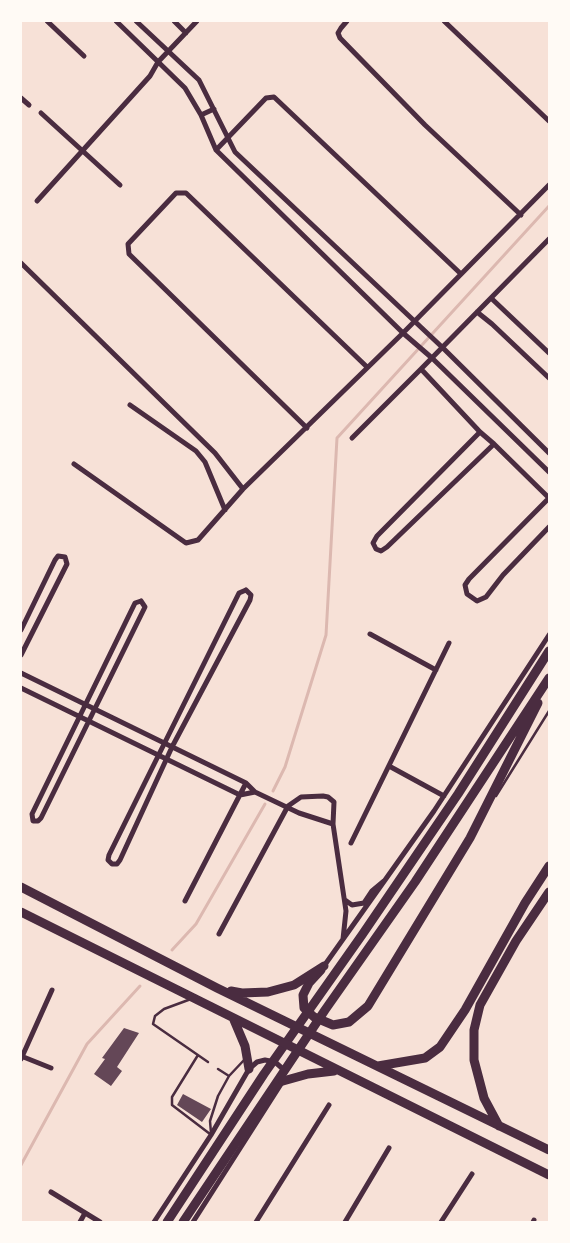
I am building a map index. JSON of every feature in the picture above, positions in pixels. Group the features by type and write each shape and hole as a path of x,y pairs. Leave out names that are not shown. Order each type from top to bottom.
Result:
{"main road":[{"path":"167,1222 264,1074 453,802 549,651"},
{"path":"324,966 309,983 303,996 304,1008 314,1017 332,1025 349,1022 368,1006 470,838 549,679"},
{"path":"184,1222 280,1081 325,1010 416,882 549,679"},
{"path":"377,1066 425,1058 440,1047 465,1010 525,903 549,866"},
{"path":"21,887 217,988 549,1150"},
{"path":"499,1126 484,1098 474,1060 474,1030 480,1005 516,941 549,892"},
{"path":"21,912 336,1071 549,1175"},
{"path":"217,988 242,993 268,992 294,985 324,966"},
{"path":"234,1020 247,1056 249,1068"},
{"path":"280,1081 308,1074 336,1071"}],"street":[{"path":"47,21 84,56"},
{"path":"116,21 185,88 201,115 216,150 404,334 432,358 549,472"},
{"path":"136,21 199,80 235,152 432,338 549,453"},
{"path":"174,21 186,33"},
{"path":"37,201 81,150 150,76 158,62 197,21"},
{"path":"347,21 338,34 340,38 425,125 521,215"},
{"path":"444,21 549,121"},
{"path":"216,150 266,98 274,97 461,274"},
{"path":"21,98 29,105"},
{"path":"201,115 214,109"},
{"path":"41,113 120,185"},
{"path":"74,464 186,543 198,540 244,489 367,367 415,324 461,274 549,185"},
{"path":"307,428 129,254 128,244 176,193 186,193 367,367"},
{"path":"352,438 548,242"},
{"path":"21,263 215,453 244,489"},
{"path":"490,298 549,353"},
{"path":"476,312 492,324 549,378"},
{"path":"421,369 480,432 549,498 469,579 465,585 467,594 477,600 486,597 503,575 549,527"},
{"path":"130,405 196,452 205,462 225,510"},
{"path":"480,432 377,536 373,543 376,549 381,550 387,547 494,444"},
{"path":"21,630 55,560 58,556 65,557 67,564 21,656"},
{"path":"246,590 251,595 250,600 172,747 120,860 116,864 112,864 108,860 109,855 166,744 239,593 246,590"},
{"path":"142,602 144,606 94,708 41,818 38,821 33,821 32,814 135,603 142,602"},
{"path":"370,634 436,670"},
{"path":"324,966 444,796 549,635"},
{"path":"350,843 448,643"},
{"path":"21,673 246,783 254,792 288,806 299,813 333,824"},
{"path":"21,688 240,794 254,792"},
{"path":"389,766 444,796"},
{"path":"185,900 246,783"},
{"path":"46,786 55,790"},
{"path":"219,934 288,806 301,797 328,797 334,802 333,824 346,911 342,942"},
{"path":"344,900 352,905 364,903 372,891 390,875"},
{"path":"51,1068 22,1057 52,990"},
{"path":"154,1222 211,1135 249,1068 265,1060 275,1062 283,1069 280,1081 193,1222"},
{"path":"256,1222 330,1105"},
{"path":"345,1222 389,1148"},
{"path":"441,1222 472,1174"},
{"path":"51,1192 100,1222"},
{"path":"80,1222 86,1213"}],"lane":[{"path":"470,838 549,711"},
{"path":"193,999 164,1009 157,1014 152,1022 154,1026 208,1062"},
{"path":"198,1055 172,1097 172,1105 211,1135"},
{"path":"211,1135 213,1107 229,1076 247,1056"},
{"path":"218,1069 229,1076"}],"building":[{"path":"124,1028 139,1033 117,1067 122,1071 111,1086 94,1074 105,1059 102,1058"},
{"path":"183,1094 211,1109 202,1122 177,1105"}],"waterway":[{"path":"273,791 285,767 326,635 337,438 549,206"},
{"path":"172,950 196,924 265,804"},
{"path":"21,1165 87,1044 140,986"}]}
